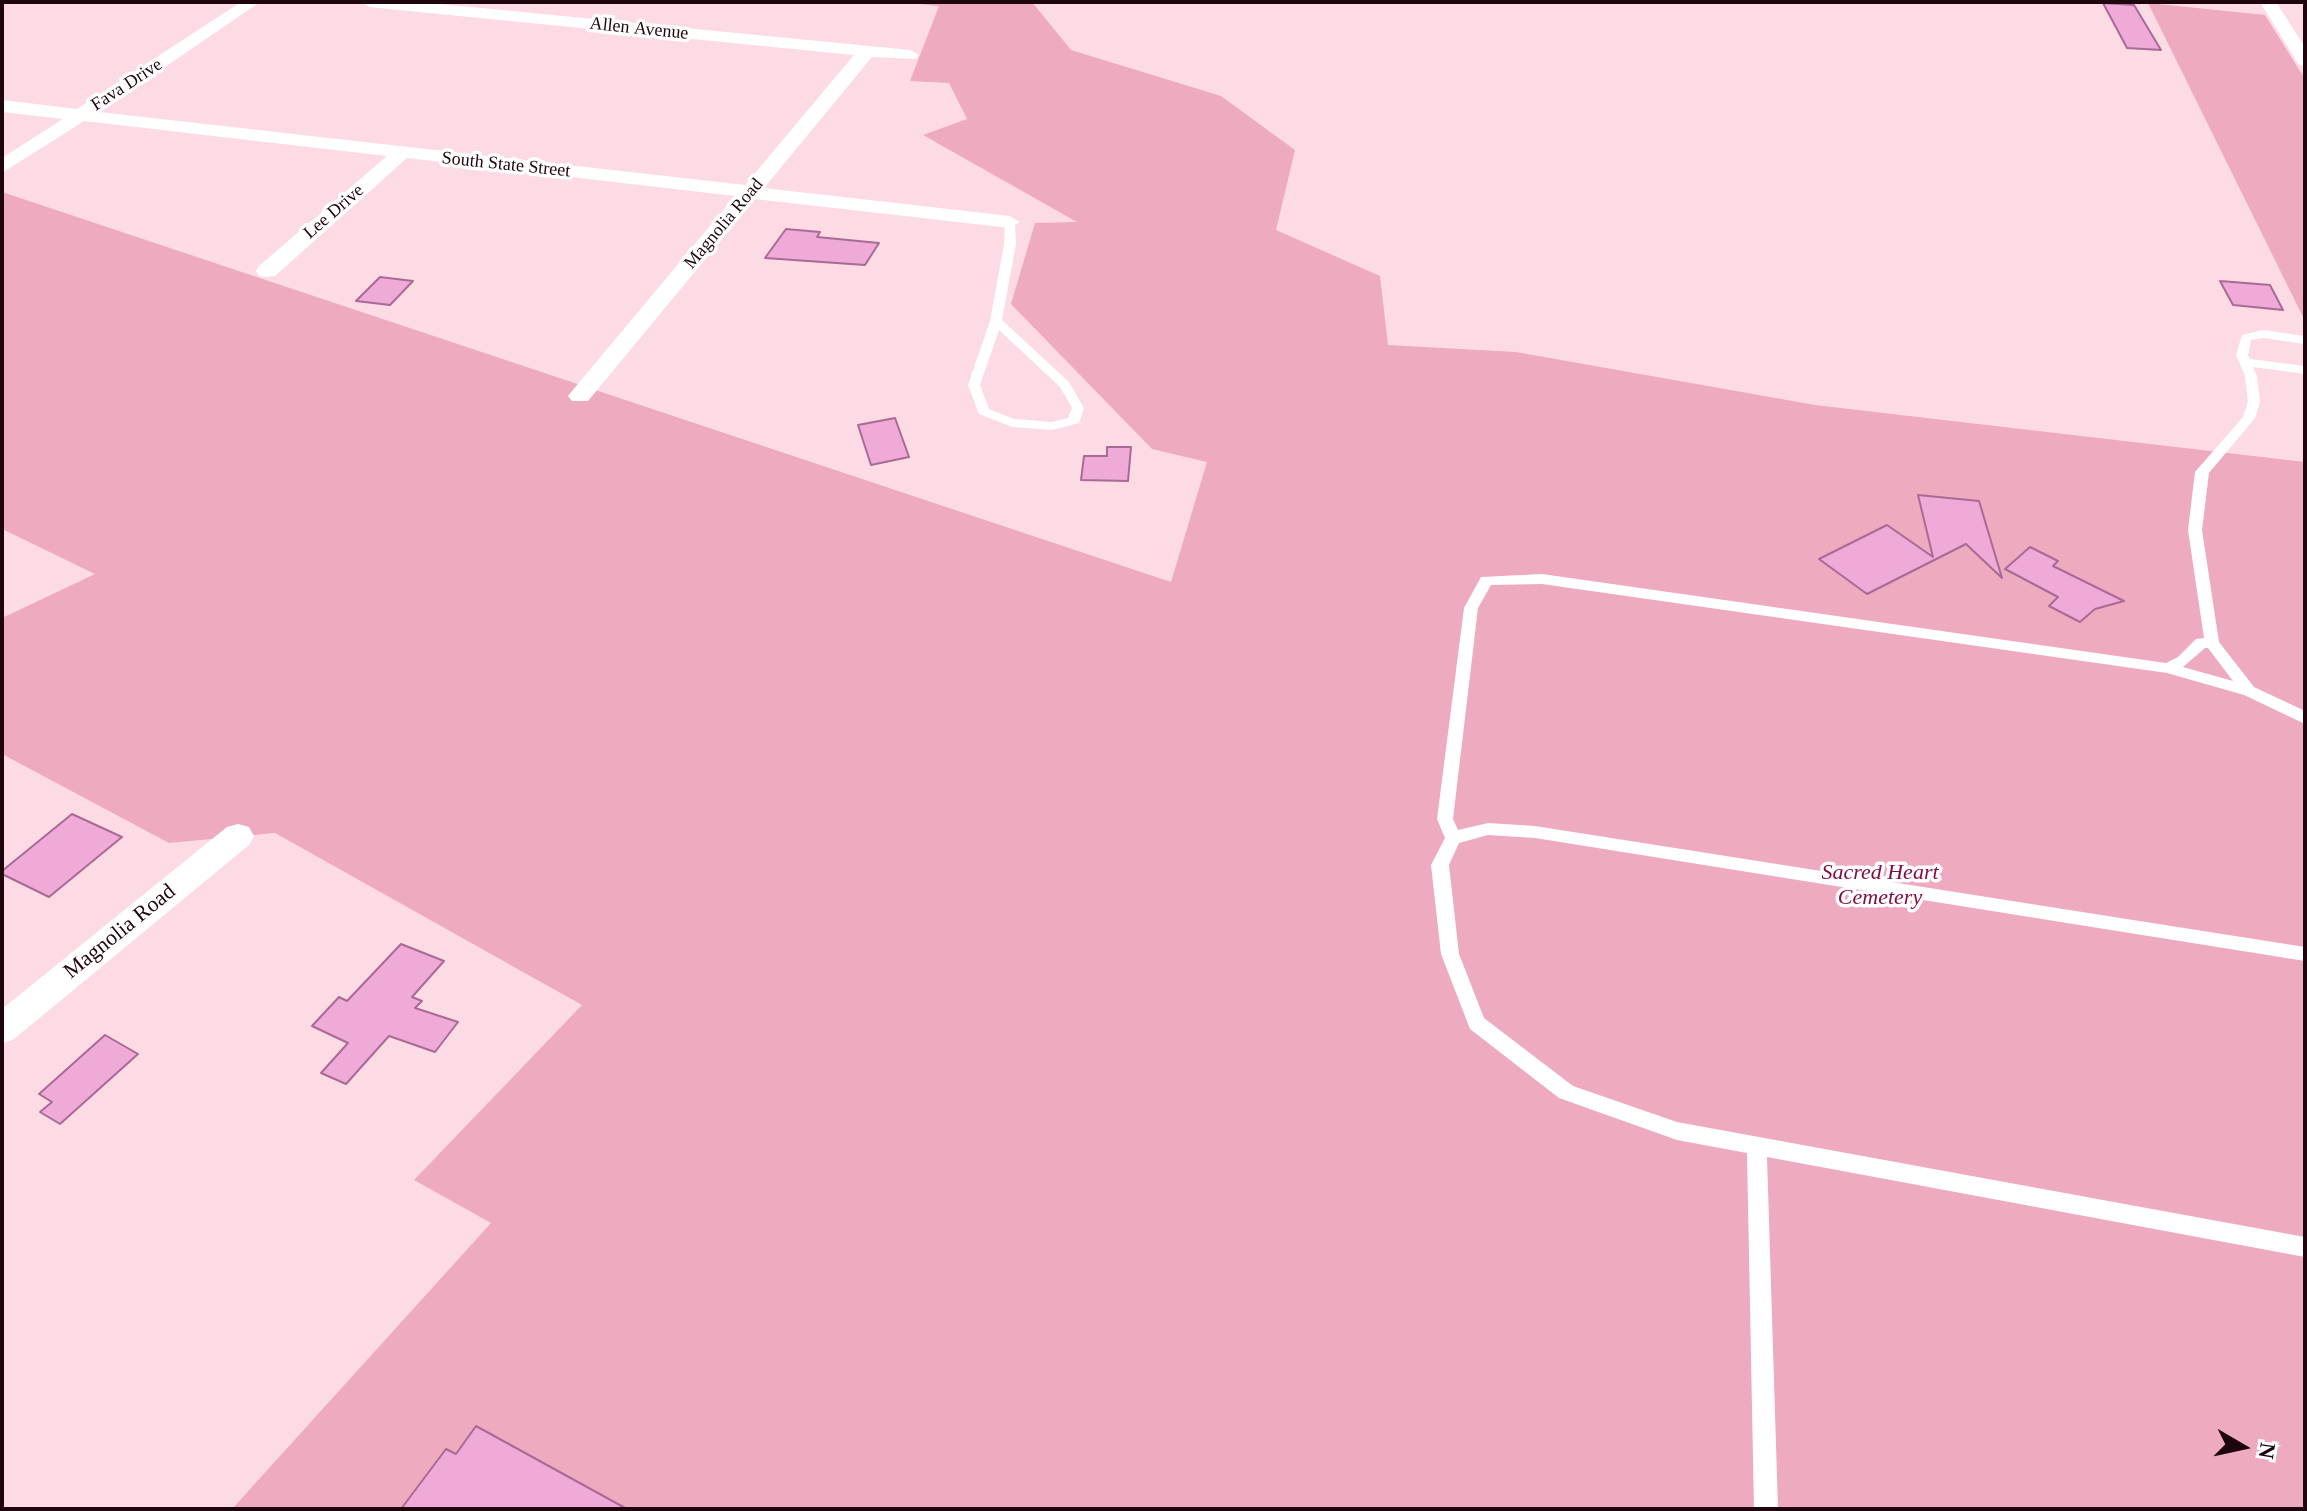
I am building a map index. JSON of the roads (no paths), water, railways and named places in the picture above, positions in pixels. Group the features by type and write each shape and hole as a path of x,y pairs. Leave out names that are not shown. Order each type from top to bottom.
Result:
{"street":[{"name":"Fava Drive","path":"2,167 252,2"},
{"name":"Allen Avenue","path":"369,2 910,55"},
{"path":"2268,2 2305,61"},
{"name":"Magnolia Road","path":"580,396 867,51"},
{"name":"South State Street","path":"2,106 1010,222"},
{"name":"Lee Drive","path":"267,271 401,154"},
{"name":"Magnolia Road","path":"2,1029 238,836"}],"lane":[{"path":"996,321 1065,385 1078,408 1074,420 1052,426 1012,423 984,411 974,385 996,321 1010,244 1010,222"},
{"path":"2249,691 2212,643 2195,530 2202,472 2249,418 2254,402 2242,343 2252,335 2305,340"},
{"path":"2245,362 2305,370"},
{"path":"2305,718 2249,691 2167,668 1542,579 1486,580 1471,608 1445,819 1453,838 1440,865 1450,954 1477,1023 1566,1092 1677,1131 2305,1247"},
{"path":"2167,668 2183,661 2201,643 2212,643"},
{"path":"1453,838 1488,829 1535,832 2305,954"},
{"path":"1757,1146 1766,1509"}],"park label":[{"name":"Sacred Heart Cemetery","path":"1880,886"}]}
